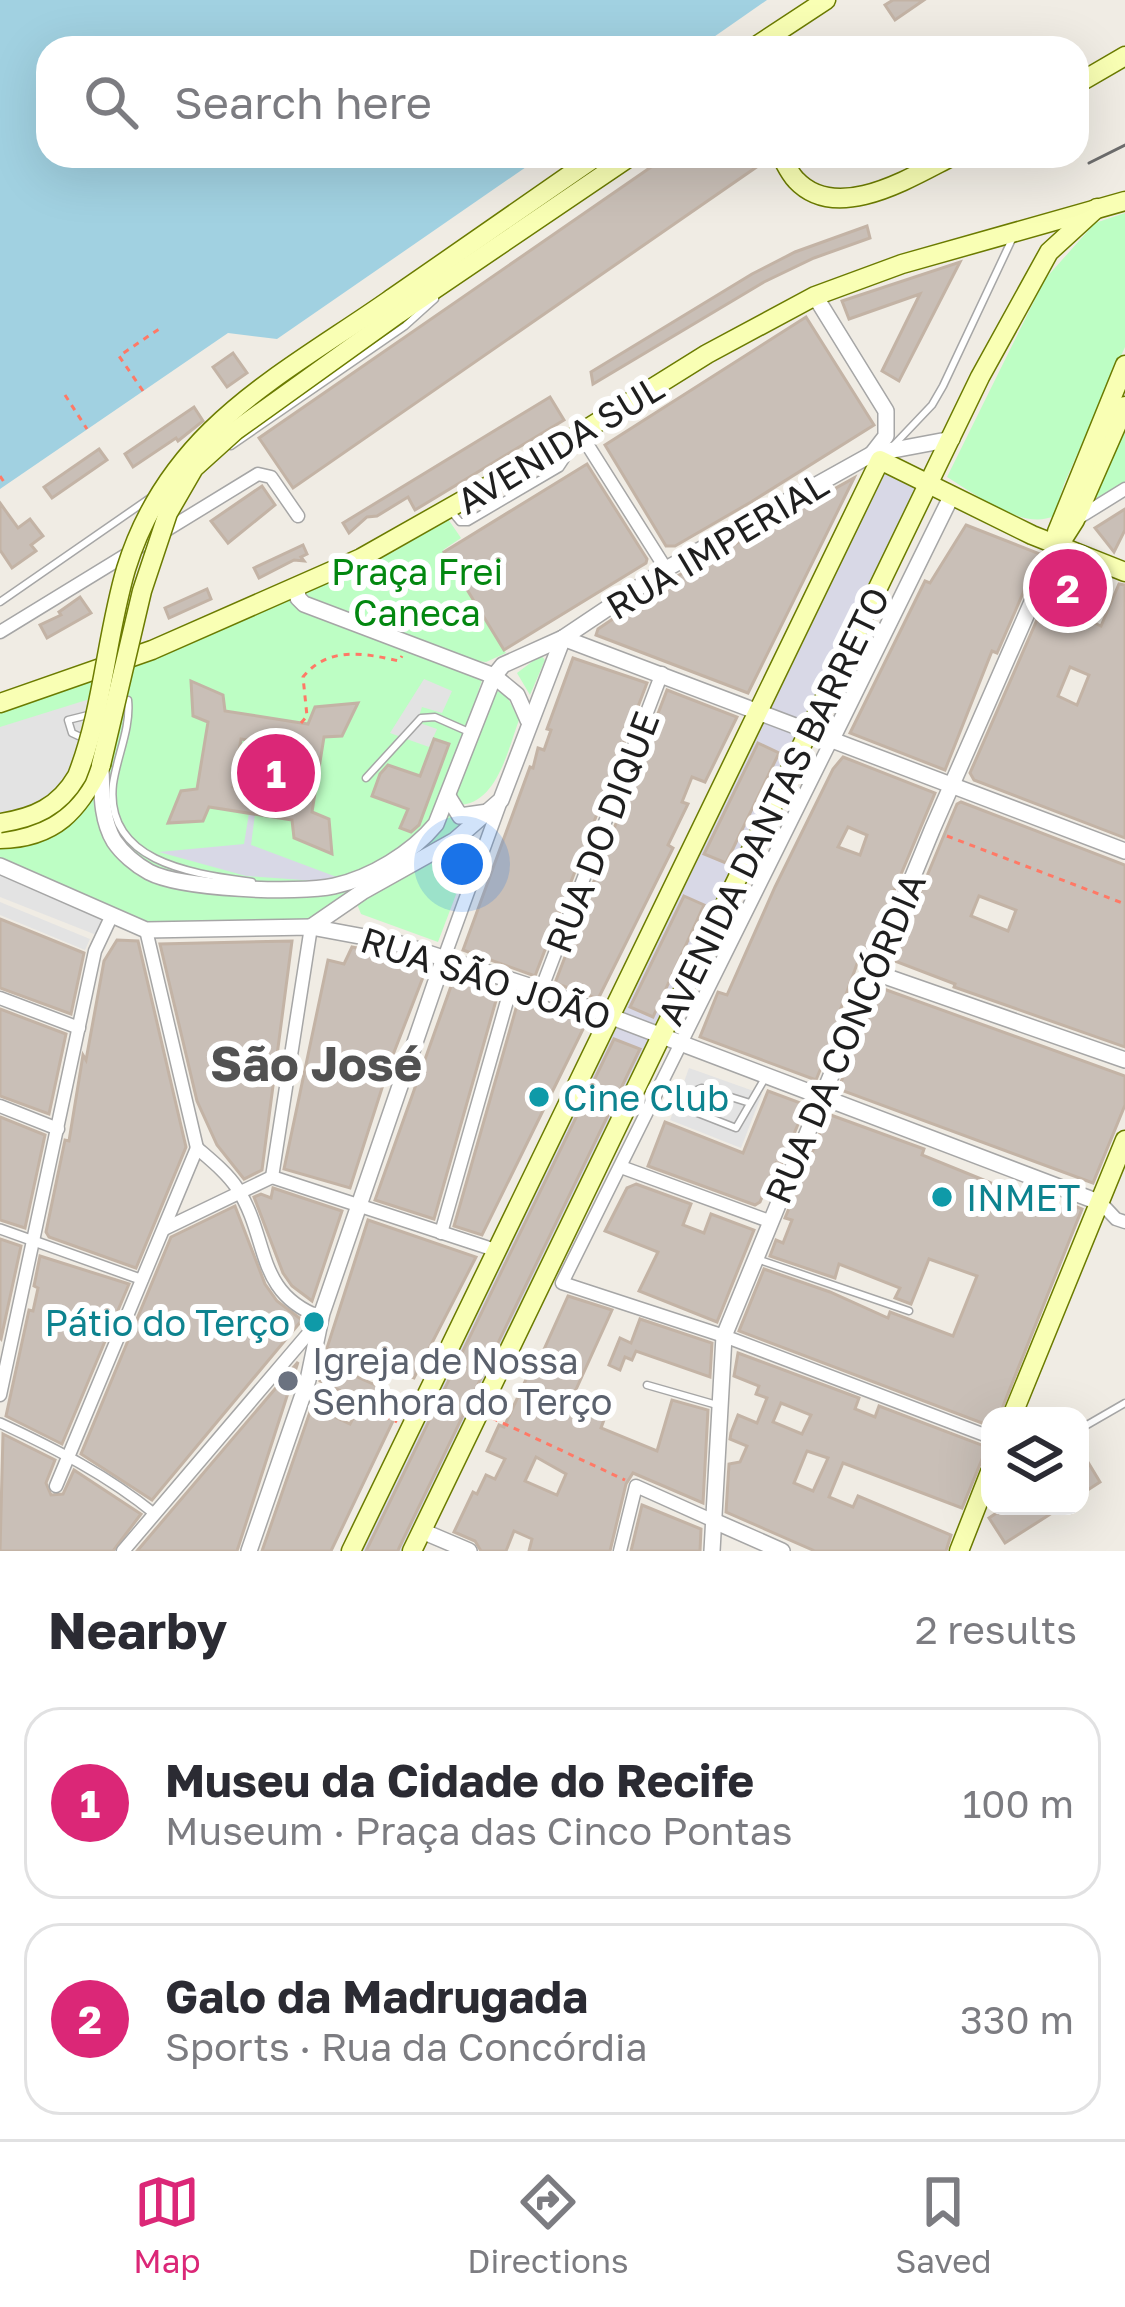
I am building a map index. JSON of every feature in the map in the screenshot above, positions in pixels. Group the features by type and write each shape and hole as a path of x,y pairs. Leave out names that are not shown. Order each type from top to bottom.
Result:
{"main road":[{"path":"771,36 826,0"},
{"path":"1089,77 1125,56"},
{"path":"0,839 35,834 60,822 82,803 110,761 142,591 168,513 194,468 394,306 581,168"},
{"path":"0,823 37,815 61,799 77,776 127,568 180,462 224,415 394,306 478,260 613,168"},
{"path":"788,168 797,182 830,199 853,198 924,168"},
{"name":"AVENIDA SUL","path":"0,704 276,597 300,596 707,354 815,296 902,264 1125,201"},
{"name":"AVENIDA DANTAS BARRETO","path":"412,1551 980,377 1049,253 1097,208"},
{"path":"1090,558 1070,520 1125,365"},
{"path":"1058,545 1125,406"},
{"path":"880,455 951,497 1125,572"},
{"name":"AVENIDA DANTAS BARRETO","path":"351,1551 880,455"},
{"path":"1016,1407 1125,1140"},
{"path":"958,1551 981,1497"}],"street":[{"name":"AVENIDA DANTAS BARRETO","path":"815,296 886,411 880,455"},
{"path":"573,437 666,568"},
{"name":"RUA IMPERIAL","path":"494,676 503,664 563,638 666,568 880,455 952,439"},
{"path":"0,632 258,474 271,477 298,516"},
{"path":"1070,520 1125,489"},
{"name":"AVENIDA DANTAS BARRETO","path":"724,1336 562,1283 951,497"},
{"name":"RUA DA CONCÓRDIA","path":"712,1551 724,1336 932,830 1058,545"},
{"path":"300,596 494,676 517,695 529,721"},
{"path":"249,1551 308,1380 320,1319 495,805 563,638 1125,851"},
{"name":"RUA DO DIQUE","path":"541,990 662,673"},
{"path":"110,761 106,821 115,842 148,872 169,880 235,887 336,886 399,857 422,842 436,824 494,676"},
{"path":"448,798 460,816 478,816 495,805"},
{"path":"272,1177 310,927 454,840 495,805"},
{"path":"0,866 146,930 197,1148 56,1486"},
{"path":"0,1395 95,951 112,915"},
{"name":"RUA SÃO JOÃO","path":"146,930 310,927 397,943 541,990 1101,1203 1115,1219 1125,1222"},
{"path":"873,972 1125,1060"},
{"path":"441,1233 512,980"},
{"path":"0,998 79,1028"},
{"path":"0,1106 58,1129"},
{"path":"197,1148 243,1188 279,1291 320,1319"},
{"path":"621,1168 769,1221"},
{"path":"164,1229 272,1177 495,1250"},
{"path":"0,1229 143,1280"},
{"path":"123,1551 320,1319"},
{"path":"724,1336 981,1434"},
{"path":"0,1423 70,1455 155,1514"},
{"path":"620,1551 636,1486 782,1551"},
{"path":"422,1531 469,1551"}],"lane":[{"path":"1097,208 1125,189"},
{"path":"880,455 932,405 1015,232"},
{"path":"0,602 405,326 478,260"},
{"path":"88,673 115,686 128,700"},
{"path":"110,761 128,700"},
{"path":"128,700 68,721 75,736 110,745 114,802 133,842 150,858 193,873 303,889"},
{"path":"366,778 422,718 435,717 472,733"},
{"path":"750,1103 702,1088 695,1091 690,1107 693,1114 730,1129 738,1127 766,1075"},
{"path":"754,1257 909,1311"},
{"path":"647,1385 720,1406"},
{"path":"1089,1424 1125,1402"}],"path":[{"path":"143,392 119,356 163,327"},
{"path":"65,395 87,430"},
{"path":"0,476 6,485"},
{"path":"301,723 307,716 303,677 314,663 356,652 399,661 405,651"},
{"path":"932,830 1125,904"},
{"path":"308,1380 410,1428"},
{"path":"479,1412 636,1486"}],"green space":[{"path":"1125,213 1125,347 1054,516 1041,519 1013,514 947,477 1045,279 1095,223"},
{"path":"1125,421 1125,485 1095,500 1093,499"},
{"name":"Praça Frei Caneca","path":"448,519 461,538 443,550 506,653 477,661 299,596 395,551"},
{"path":"285,599 483,677 443,799 477,819 311,921 158,926 0,863 0,711 41,699"},
{"path":"541,655 545,660 530,695 517,673"},
{"path":"496,691 506,694 519,720 492,786 471,803 458,805 455,796"},
{"path":"464,846 471,855 438,942 361,914 357,904 361,895"}],"shaded area":[{"path":"872,454 931,480 412,1551 351,1551 758,710"},
{"path":"424,679 452,691 442,713 422,707 417,722 437,729 429,747 390,733"},
{"path":"93,698 69,778 25,814 0,821 0,727"},
{"path":"249,813 255,814 251,845 342,879 246,876 159,852 244,844"},
{"path":"0,868 111,914 99,936 0,897"},
{"path":"0,902 90,939 85,950 0,915"},
{"path":"689,1068 762,1094 741,1148 670,1120"}],"water":[{"path":"0,0 767,0 715,36 36,36 36,168 525,168 277,339 228,333 0,489"}],"building":[{"path":"893,0 924,0 895,20 885,5"},
{"path":"650,168 755,168 293,488 259,438"},
{"path":"867,226 870,238 764,282 593,384 591,372 752,274 795,252"},
{"path":"960,262 899,381 882,371 920,294 849,319 842,301"},
{"path":"806,317 874,425 751,502 675,546 666,546 605,445"},
{"path":"233,353 247,373 227,387 213,367"},
{"path":"550,397 564,420 415,510 408,497 367,517 349,533 343,523"},
{"path":"194,407 203,421 133,467 125,454"},
{"path":"99,449 107,460 52,498 44,487"},
{"path":"587,464 646,563 504,650 444,552"},
{"path":"854,478 748,693 596,635 598,629 672,579"},
{"path":"262,486 275,505 228,543 211,521"},
{"path":"0,503 18,528 30,519 43,536 31,545 36,551 12,568 0,550"},
{"path":"1125,509 1125,530 1114,552 1095,528"},
{"path":"966,525 1040,554 997,653 992,651 945,770 850,733 925,581 930,583"},
{"path":"303,545 304,561 294,560 259,578 254,568"},
{"path":"1061,565 1091,573 1075,614 1101,626 1119,584 1125,585 1125,838 974,780 970,773","holes":["1070,667 1089,675 1077,705 1058,696"]},
{"path":"207,589 211,599 169,618 165,608"},
{"path":"80,597 91,613 47,638 40,625 61,615"},
{"path":"573,658 647,683 535,976 463,950 530,767 538,748 544,750"},
{"path":"191,681 223,695 225,711 308,724 315,707 358,703 342,736 324,737 312,812 329,819 332,854 294,838 292,820 209,807 203,821 168,823 181,791 197,789 208,722 193,716","holes":["241,739 287,746 281,794 233,787"]},
{"path":"667,690 737,717 705,782 692,777 682,802 688,804 668,845 673,848 598,999 555,983"},
{"path":"434,739 449,744 419,825 411,832 400,828 408,809 372,796 388,765 420,776"},
{"path":"758,743 779,753 726,863 704,854"},
{"path":"843,757 935,793 863,965 857,964 816,1080 700,1037 718,992 727,995 833,769","holes":["848,827 867,835 860,855 838,847"]},
{"path":"957,804 1125,865 1125,1047 954,987 892,960","holes":["979,896 1016,910 1008,931 971,916"]},
{"path":"684,896 704,905 653,1017 630,1007"},
{"path":"0,919 84,953 71,1014 0,988"},
{"path":"117,940 138,941 186,1147 136,1268 46,1232 104,961"},
{"path":"292,941 262,1170 244,1179 217,1145 197,1101 160,944"},
{"path":"352,947 427,967 350,1188 284,1169 328,960 344,964"},
{"path":"455,975 499,990 434,1219 375,1200"},
{"path":"881,988 1125,1076 1125,1105 1093,1183 838,1089"},
{"path":"519,998 586,1023 482,1235 454,1226"},
{"path":"0,1009 66,1034 49,1114 0,1096"},
{"path":"614,1039 640,1049 398,1551 366,1551"},
{"path":"768,1091 806,1105 760,1202 755,1205 648,1166 665,1122 743,1153"},
{"path":"828,1114 924,1149 922,1155 991,1183 1067,1211 1070,1204 1082,1209 1003,1407 981,1407 981,1423 739,1331 764,1269 888,1318 890,1312 953,1336 977,1276 929,1259 911,1304 895,1298 900,1288 839,1264 835,1278 770,1256 776,1240 783,1243 792,1220 785,1218"},
{"path":"0,1117 45,1135 25,1228 0,1220"},
{"path":"636,1184 691,1204 683,1225 704,1233 711,1214 754,1230 717,1322 639,1291 658,1252 605,1231 627,1188"},
{"path":"273,1188 342,1211 312,1301 283,1273 254,1197 271,1198"},
{"path":"235,1206 265,1284 277,1301 302,1320 152,1500 81,1454 171,1237"},
{"path":"368,1220 476,1257 414,1378 327,1348"},
{"path":"0,1239 21,1246 1,1339 0,1338"},
{"path":"40,1256 129,1284 62,1444 6,1416 38,1288 34,1286"},
{"path":"568,1296 612,1310 574,1394 608,1409 601,1428 657,1451 672,1400 708,1410 703,1503 633,1473 626,1484 610,1551 529,1551 532,1539 514,1531 506,1551 481,1551 475,1541 454,1532 473,1492 477,1494 486,1475 495,1479 505,1459 487,1451 528,1375 532,1376","holes":["536,1457 566,1474 557,1495 525,1481"]},
{"path":"640,1319 712,1343 710,1377 636,1351 632,1360 625,1357 620,1370 609,1365 620,1338 631,1343"},
{"path":"738,1353 859,1398 855,1409 875,1417 879,1406 981,1445 981,1462 962,1508 843,1463 829,1497 853,1507 858,1496 951,1535 946,1551 815,1551 726,1512 729,1464 740,1462 747,1446 730,1439 731,1433 738,1415 757,1423 767,1398 756,1394 759,1386 734,1376","holes":["781,1403 811,1415 802,1434 773,1422","807,1451 828,1458 813,1491 794,1483"]},
{"path":"298,1362 237,1551 137,1551"},
{"path":"324,1362 404,1398 331,1551 262,1551 312,1406 350,1424 362,1401 320,1381"},
{"path":"3,1434 55,1460 46,1483 51,1495 63,1494 74,1470 141,1514 113,1551 0,1551"},
{"path":"1089,1464 1100,1482 1089,1489"},
{"path":"642,1505 701,1529 700,1551 631,1551"},
{"path":"994,1515 1049,1515 1005,1543 989,1518"}],"tram line":[{"path":"1089,163 1125,145"}],"place":[{"name":"Galo da Madrugada","path":"1068,588"},
{"name":"Museu da Cidade do Recife","path":"276,773"},
{"name":"Cine Club","path":"539,1097"},
{"name":"INMET","path":"942,1197"},
{"name":"Pátio do Terço","path":"314,1322"},
{"name":"Igreja de Nossa Senhora do Terço","path":"288,1381"}],"district":[{"name":"São José","path":"316,1063"}]}
